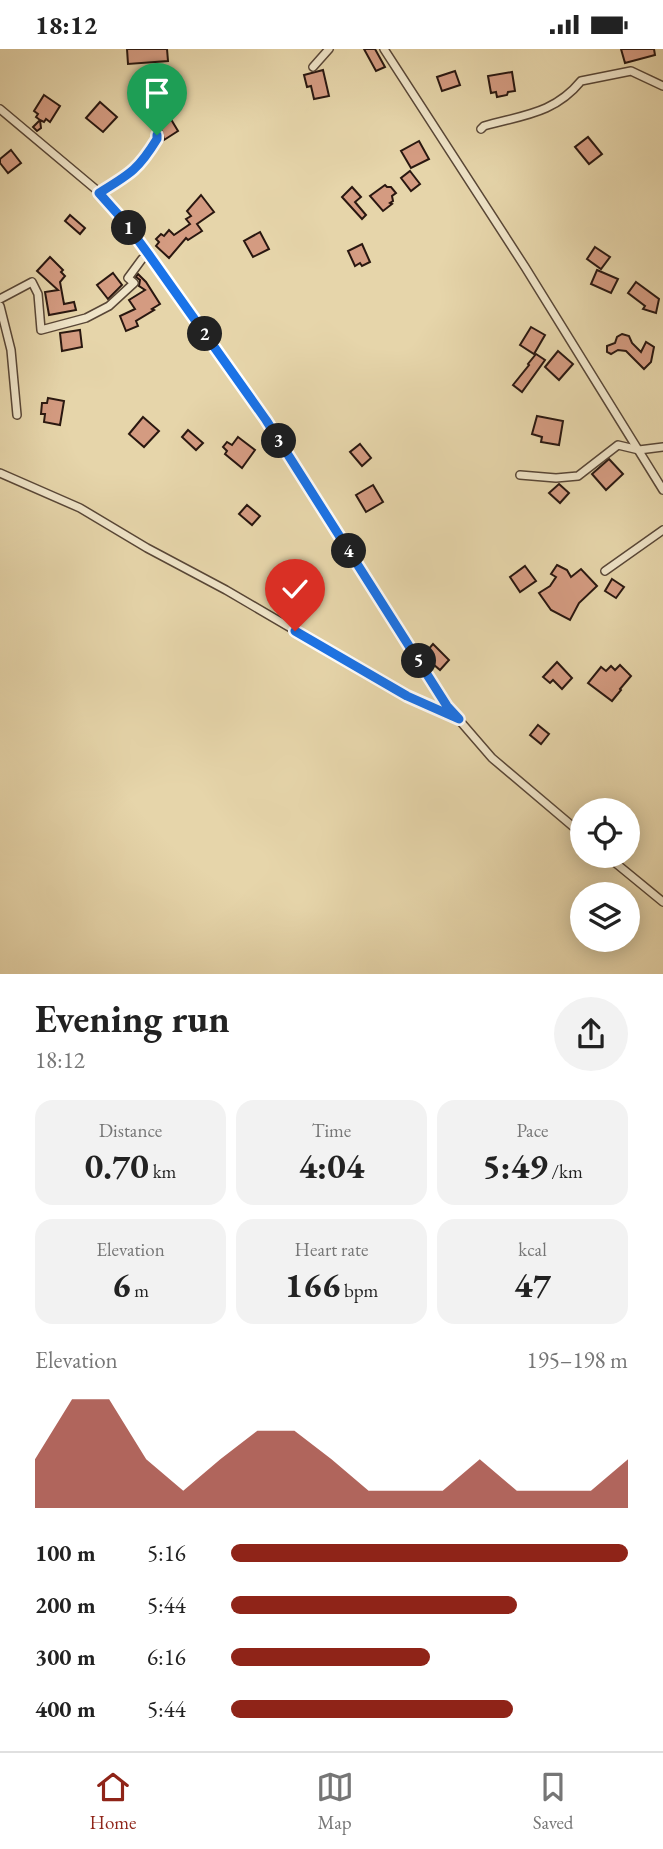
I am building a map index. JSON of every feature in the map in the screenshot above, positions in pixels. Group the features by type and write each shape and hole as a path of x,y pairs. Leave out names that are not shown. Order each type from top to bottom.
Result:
{"street":[{"path":"313,67 329,49"},
{"path":"384,49 525,267 663,490"},
{"path":"481,129 548,109 571,93 581,81 631,71 663,86"},
{"path":"0,109 99,193 124,221 266,420 440,695 492,758 570,824"},
{"path":"99,193 132,173 143,161 157,135"},
{"path":"0,299 32,282 38,294 41,330 86,318 109,306 134,283 128,278 149,255"},
{"path":"0,306 11,350 17,415"},
{"path":"520,475 556,478 578,476 618,445 639,450 663,447"},
{"path":"0,473 80,509 226,590 407,696 459,719"},
{"path":"605,571 663,530"},
{"path":"622,868 663,902"}],"building":[{"path":"127,49 167,49 168,61 128,64"},
{"path":"364,49 375,49 385,67 376,71"},
{"path":"621,49 654,49 655,55 625,63"},
{"path":"323,70 329,96 314,99 311,86 307,87 304,75"},
{"path":"455,71 460,85 442,91 437,77"},
{"path":"512,72 515,91 497,97 496,92 491,93 488,76"},
{"path":"44,95 60,106 50,122 36,117 38,114 34,111"},
{"path":"100,102 117,117 103,132 86,118"},
{"path":"169,116 178,131 164,140 162,131 155,126"},
{"path":"40,120 41,128 37,131 33,127"},
{"path":"588,137 602,154 589,164 575,147"},
{"path":"419,141 429,159 411,168 401,151"},
{"path":"11,150 21,163 8,173 0,159"},
{"path":"410,171 420,184 411,191 401,178"},
{"path":"385,185 396,193 392,196 392,204 383,211 370,196"},
{"path":"352,187 361,197 355,202 366,215 362,219 342,197"},
{"path":"201,195 214,212 197,224 202,231 188,240 186,238 169,258 156,246 159,242 156,239 169,230 174,235 190,224 186,219 191,216 187,211"},
{"path":"70,215 85,228 80,234 65,221"},
{"path":"260,232 269,249 253,257 244,241"},
{"path":"362,244 370,262 355,266 348,251"},
{"path":"595,247 610,257 601,269 587,259"},
{"path":"50,257 63,270 61,272 65,276 60,282 64,304 74,302 76,310 49,315 45,292 58,290 37,271"},
{"path":"597,270 618,279 611,293 591,284"},
{"path":"113,273 122,285 108,299 97,285"},
{"path":"138,274 160,304 136,321 138,326 126,331 120,316 135,309 129,300 145,290 139,286 140,280 136,277"},
{"path":"636,282 659,299 656,313 643,309 645,306 628,293"},
{"path":"531,327 545,335 534,354 520,345"},
{"path":"80,330 82,347 62,351 60,333"},
{"path":"622,334 629,336 641,352 646,342 654,347 651,362 644,369 626,351 618,350 611,354 607,352 607,346 615,343 617,337"},
{"path":"558,351 573,364 559,380 545,367"},
{"path":"536,354 545,360 522,392 513,385"},
{"path":"48,398 64,401 60,425 44,422 45,414 41,414 42,403 47,403"},
{"path":"537,416 563,421 559,445 541,442 542,437 532,434"},
{"path":"143,417 159,431 144,447 129,434"},
{"path":"188,430 203,443 196,450 182,437"},
{"path":"238,437 255,450 242,468 225,454 227,451 223,447 227,442 232,445"},
{"path":"360,444 371,458 362,466 350,452"},
{"path":"609,459 623,474 606,490 592,474"},
{"path":"559,484 569,493 560,503 549,493"},
{"path":"373,485 383,502 366,512 356,495"},
{"path":"247,505 260,516 252,525 239,514"},
{"path":"557,565 567,570 571,577 581,569 597,586 579,603 570,620 551,610 539,593 550,586 556,577 551,574"},
{"path":"525,566 536,581 520,592 510,577"},
{"path":"612,579 624,587 616,598 605,591"},
{"path":"433,644 449,660 440,670 425,657"},
{"path":"557,662 572,678 562,689 553,680 550,683 543,677"},
{"path":"620,665 631,676 612,701 588,683 601,667 606,671 611,666 615,670"},
{"path":"538,725 549,734 541,744 530,735"}],"route":[{"path":"157,135 143,161 132,173 99,193 124,221 266,420 447,706 459,719 407,696 295,631"}]}
